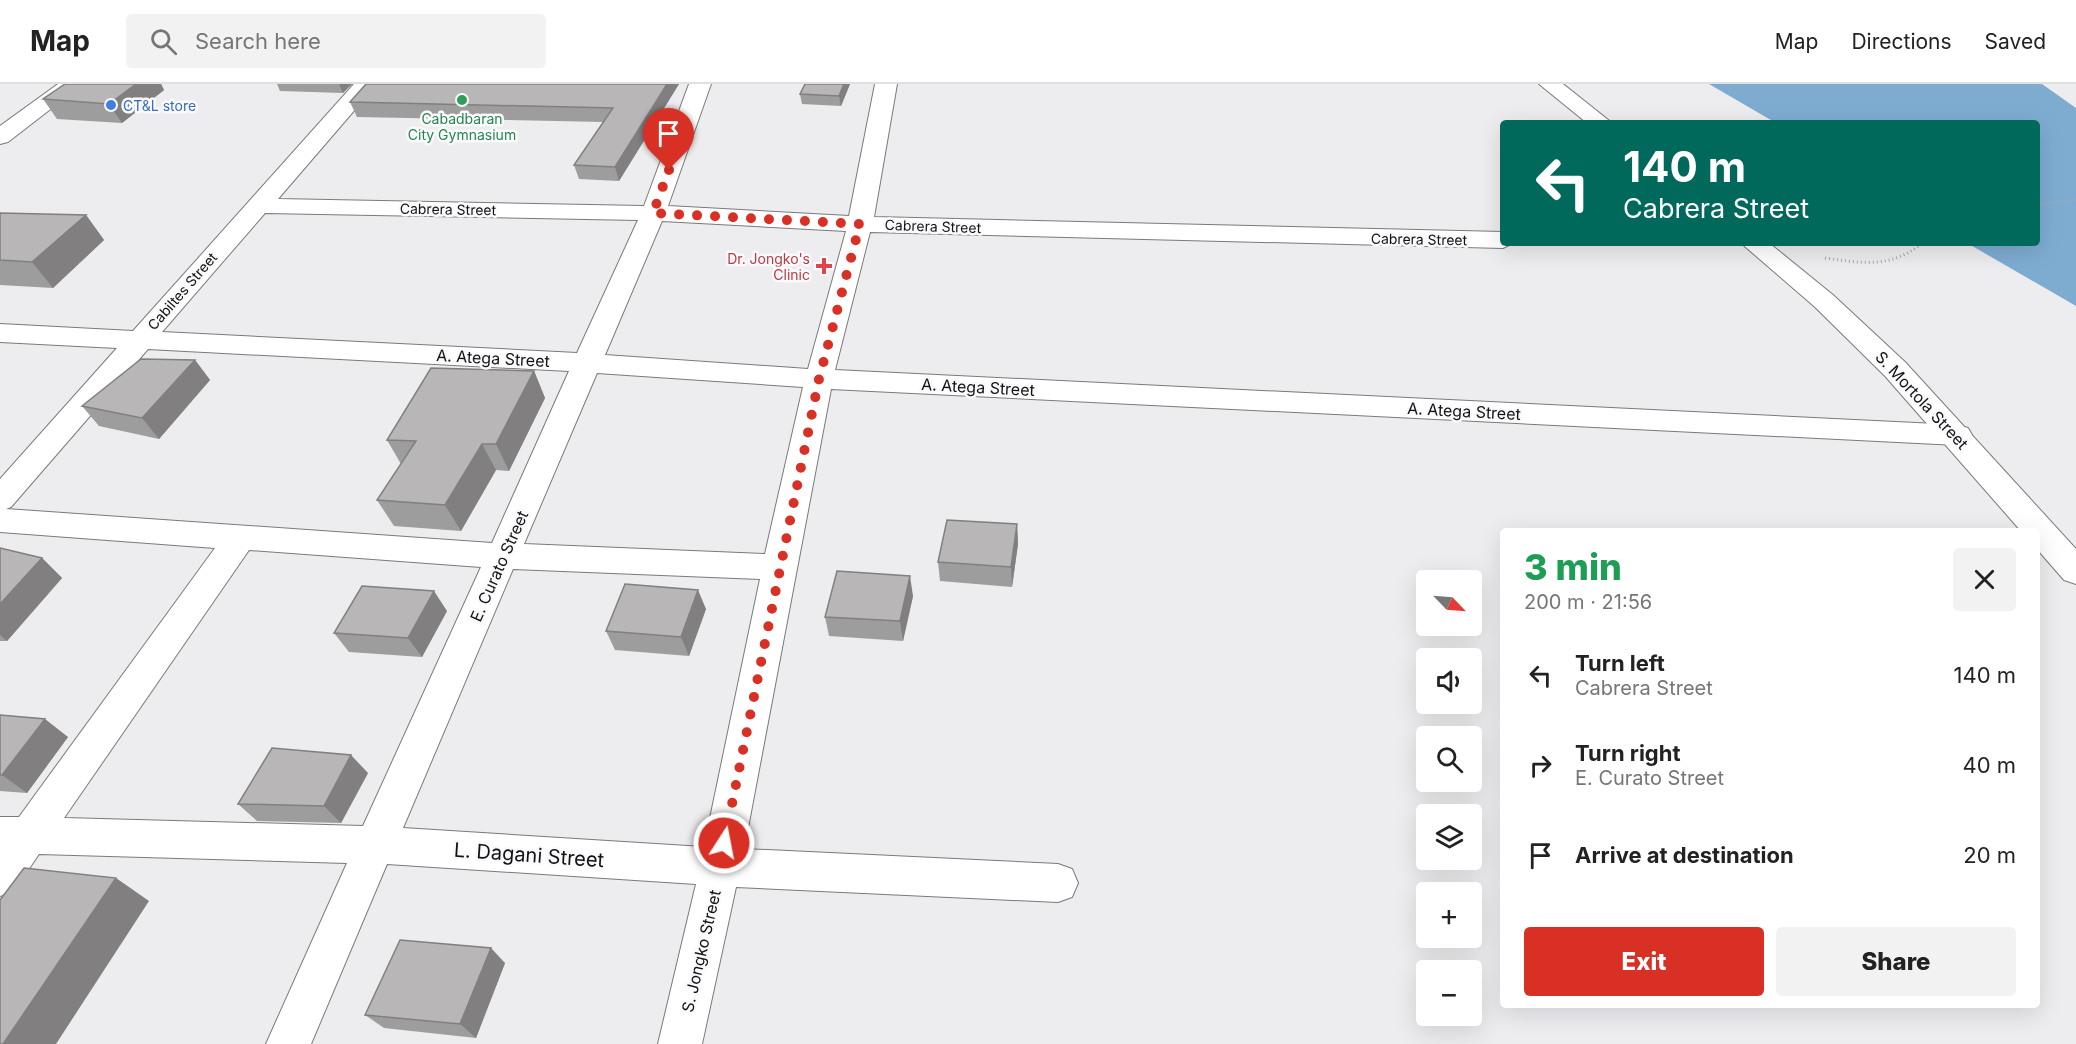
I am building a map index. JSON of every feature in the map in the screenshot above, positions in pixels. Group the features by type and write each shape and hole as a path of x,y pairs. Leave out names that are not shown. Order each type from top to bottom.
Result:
{"street":[{"path":"0,137 72,84"},
{"name":"Cabiltes Street","path":"0,499 256,206 366,84"},
{"name":"E. Curato Street","path":"288,1044 653,213 700,84"},
{"name":"S. Jongko Street","path":"680,1044 720,867 779,567 819,379 860,224 886,84"},
{"path":"1550,84 1597,120"},
{"name":"Cabrera Street","path":"256,206 653,213 860,224 1500,240"},
{"name":"S. Mortola Street","path":"1758,246 1824,301 1895,369 1957,435 2038,528"},
{"name":"A. Atega Street","path":"0,333 588,363 819,379 1957,435"},
{"path":"0,520 239,539 503,556 779,567"},
{"name":"S. Mortola Street","path":"2040,530 2076,571"},
{"path":"0,878 14,836 239,539"},
{"name":"L. Dagani Street","path":"14,836 375,845 720,867 1058,883"}],"path":[{"path":"2040,205 2076,200"},
{"path":"1820,257 1889,263 1905,258 1919,246"}],"water":[{"path":"1709,84 2042,84 2076,108 2076,306 1972,246 2040,246 2040,120 1771,120"}],"building":[{"path":"65,84 136,84 109,104 43,99"},
{"path":"366,84 667,84 615,167 574,165 613,108 350,102"},
{"path":"805,84 844,84 839,96 800,94"},
{"path":"0,213 86,215 32,262 0,260"},
{"path":"141,359 195,360 142,418 82,406"},
{"path":"431,368 534,371 496,444 482,444 445,505 377,500 416,441 387,440"},
{"path":"947,520 1017,524 1011,567 938,562"},
{"path":"0,548 42,558 0,604"},
{"path":"837,571 910,576 900,621 825,617"},
{"path":"625,584 698,590 681,637 606,631"},
{"path":"362,586 434,591 408,638 334,633"},
{"path":"0,715 45,719 2,775 0,775"},
{"path":"272,748 351,755 324,806 238,804"},
{"path":"24,868 116,878 3,1044 0,1044 0,900"},
{"path":"400,940 491,948 460,1024 365,1015"}],"place":[{"name":"Cabadbaran City Gymnasium","path":"462,100"},
{"name":"CT&L store","path":"111,105"},
{"name":"Dr. Jongko's Clinic","path":"824,266"}],"route":[{"path":"669,170 653,213 860,224 819,379 724,843"}]}
